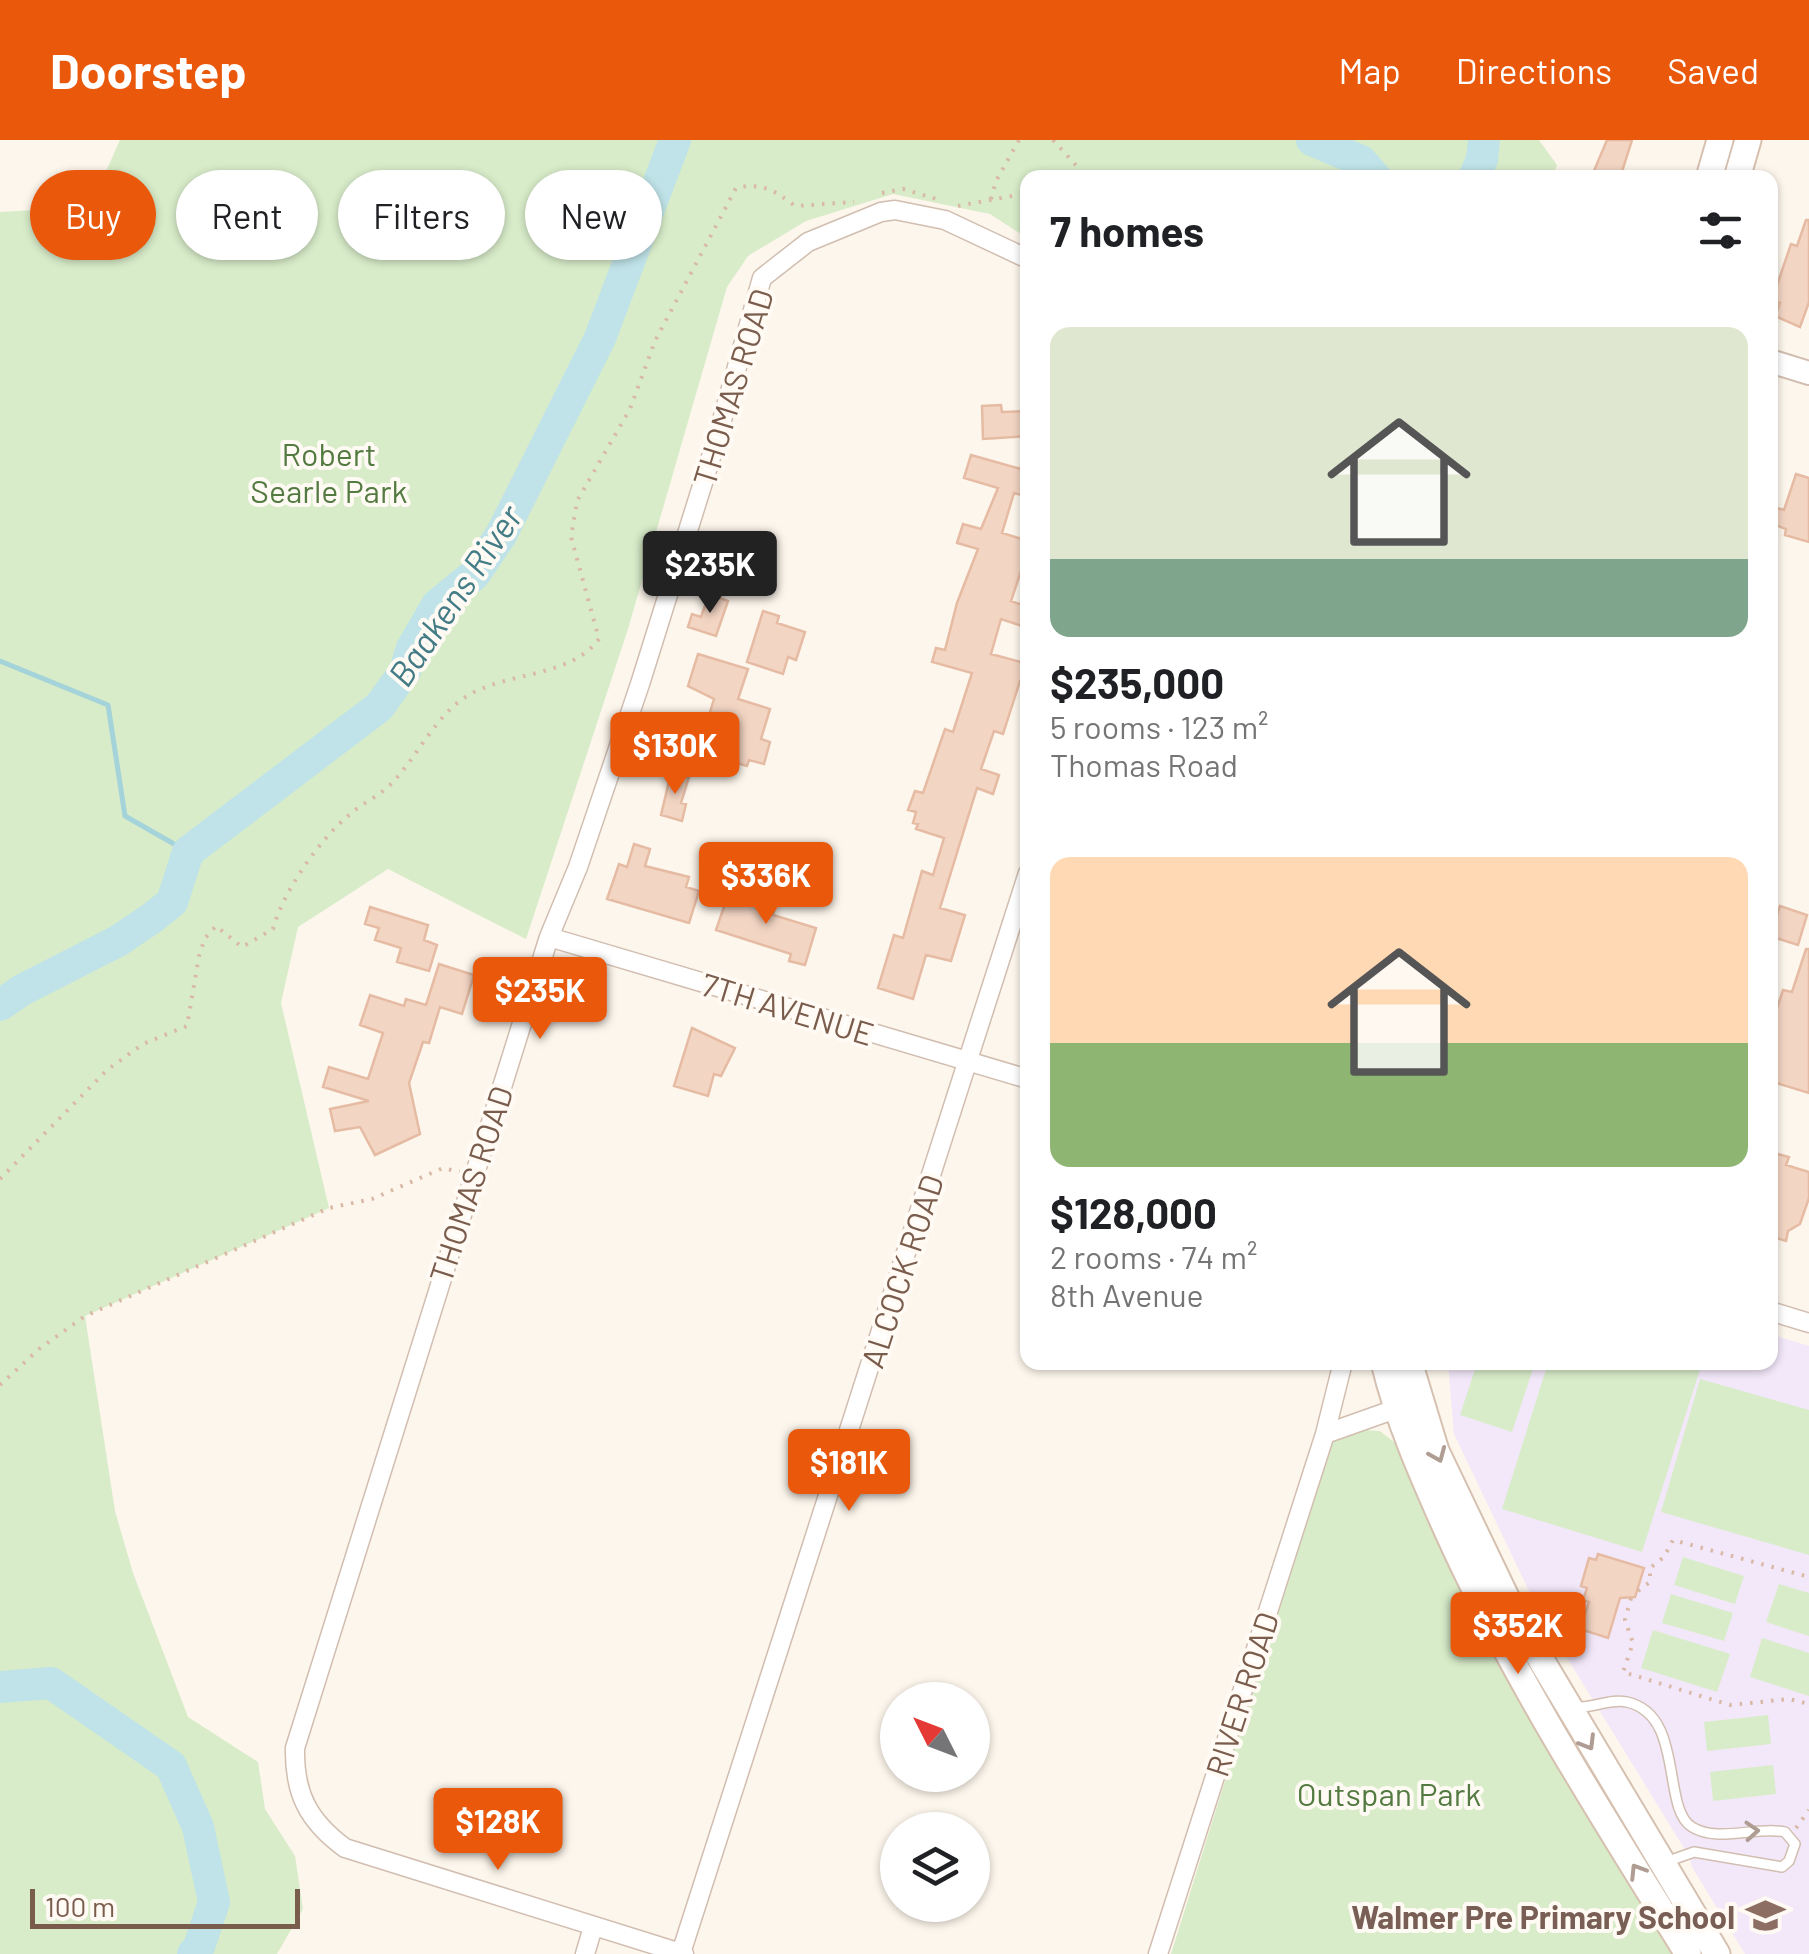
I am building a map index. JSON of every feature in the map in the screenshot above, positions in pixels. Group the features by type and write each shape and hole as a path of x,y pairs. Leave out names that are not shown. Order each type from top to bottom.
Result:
{"main road":[{"path":"1711,170 1720,140"},
{"path":"1739,170 1748,140"},
{"path":"1388,1370 1436,1451 1478,1541 1566,1706 1717,1954"},
{"path":"1409,1370 1407,1405 1464,1569 1519,1674 1688,1954"}],"street":[{"name":"THOMAS ROAD","path":"593,1927 346,1848 324,1831 301,1803 295,1748 548,937 588,839 640,684 762,278 808,242 895,210 944,220 1020,256"},
{"path":"1778,364 1809,373"},
{"name":"ALCOCK ROAD","path":"682,1954 1020,898"},
{"name":"7TH AVENUE","path":"548,937 1020,1077"},
{"path":"1778,1313 1809,1323"},
{"name":"RIVER ROAD","path":"1158,1954 1325,1434 1341,1370"},
{"path":"1325,1434 1407,1405"},
{"path":"585,1954 593,1927 682,1954"}],"lane":[{"path":"1566,1706 1592,1708 1627,1702 1647,1712 1664,1738 1684,1817 1695,1829 1720,1833 1774,1830 1790,1836 1794,1852 1782,1867 1688,1852 1662,1864"}],"path":[{"path":"990,199 1019,140"},
{"path":"1053,140 1077,170"},
{"path":"0,1179 106,1070 143,1044 187,1026 205,938 216,926 231,934 242,947 272,929 281,900 346,817 390,785 464,698 484,687 572,662 590,652 599,639 570,537 577,501 630,409 655,340 736,188 749,185 774,189 795,206 854,202"},
{"path":"883,192 920,192 962,207 1020,193"},
{"path":"0,1385 85,1316 227,1252 329,1208 372,1199 443,1168 474,1176"},
{"path":"1638,1591 1650,1582 1650,1568 1664,1557 1673,1540 1809,1577"},
{"path":"1631,1598 1625,1620 1633,1640 1623,1672 1730,1705 1789,1699 1809,1704"},
{"path":"1616,1623 1625,1620"},
{"path":"1790,1836 1809,1810"}],"shaded area":[{"path":"1778,1336 1809,1346 1809,1954 1745,1954 1539,1612 1454,1434 1449,1370 1778,1370"}],"green space":[{"name":"Robert Searle Park","path":"120,140 1539,140 1557,165 1555,170 1020,170 1020,233 990,214 893,194 806,221 748,256 727,287 628,629 526,939 388,869 298,927 281,1003 329,1208 85,1316 115,1511 133,1573 188,1717 258,1762 265,1809 295,1856 303,1909 277,1954 0,1954 0,212 30,210 30,260 156,260 156,170 107,170"},
{"path":"1475,1370 1533,1370 1512,1432 1460,1415"},
{"path":"1546,1370 1700,1370 1642,1552 1502,1509"},
{"path":"1700,1379 1809,1410 1809,1555 1661,1512"},
{"name":"Outspan Park","path":"1353,1429 1380,1431 1394,1442 1494,1652 1674,1954 1171,1954 1330,1444"},
{"path":"1683,1557 1744,1576 1735,1604 1674,1585"},
{"path":"1779,1584 1809,1593 1809,1636 1766,1622"},
{"path":"1671,1594 1733,1613 1724,1641 1662,1623"},
{"path":"1653,1630 1730,1654 1717,1692 1641,1668"},
{"path":"1762,1638 1809,1653 1809,1696 1750,1677"},
{"path":"1768,1715 1771,1744 1707,1751 1704,1722"},
{"path":"1773,1765 1776,1794 1713,1801 1710,1772"}],"building":[{"path":"1607,140 1632,140 1623,170 1594,170"},
{"path":"1809,220 1809,302 1800,327 1778,317 1778,282 1791,244 1797,246"},
{"path":"1001,405 1002,412 1020,411 1020,437 983,439 982,406"},
{"path":"971,455 1020,469 1020,495 1014,493 1002,533 1020,539 1020,574 1011,601 1020,604 1020,625 1001,619 991,654 1020,662 1020,681 1003,734 994,731 981,769 999,775 993,794 977,788 940,908 965,915 951,961 926,955 913,999 878,988 894,935 903,938 922,871 933,875 944,838 916,829 916,812 908,810 915,791 923,793 945,729 953,732 972,673 932,662 936,648 945,650 957,603 978,549 957,543 963,524 981,529 998,488 964,478"},
{"path":"1796,474 1809,478 1809,542 1785,535 1786,529 1778,526 1778,508 1784,510"},
{"path":"709,594 728,601 716,636 688,627 692,614 701,617"},
{"path":"763,611 779,616 777,623 805,632 796,660 788,657 783,674 747,662"},
{"path":"698,654 748,669 738,699 770,709 761,739 770,742 764,764 749,760 747,766 679,746 685,729 703,735 714,699 688,686"},
{"path":"671,773 689,777 681,803 686,804 682,821 661,815"},
{"path":"634,844 650,849 645,866 689,877 686,887 699,891 689,923 607,899 619,864 627,867"},
{"path":"729,892 775,907 773,915 816,928 805,965 789,961 791,954 716,930"},
{"path":"1780,906 1807,915 1798,945 1778,939"},
{"path":"370,907 428,925 424,940 437,945 429,971 397,962 401,948 375,940 379,928 365,924"},
{"path":"1809,949 1809,1093 1778,1083 1778,1006 1783,990 1792,992"},
{"path":"439,964 474,975 462,1014 440,1007 429,1043 423,1042 409,1083 420,1134 375,1155 360,1127 335,1131 330,1109 369,1101 323,1087 329,1067 368,1079 383,1033 360,1025 370,995 404,1006 406,999 426,1005"},
{"path":"692,1028 735,1048 721,1076 714,1074 708,1096 674,1086"},
{"path":"1778,1154 1789,1157 1786,1165 1809,1172 1809,1198 1800,1224 1788,1231 1786,1241 1778,1238"},
{"path":"1598,1554 1644,1568 1635,1597 1620,1598 1608,1638 1580,1629 1589,1602 1583,1600 1587,1588 1581,1586 1589,1558 1596,1560"}],"waterway":[{"name":"Baakens River","path":"0,1005 118,941 152,918 172,902 188,852 379,707 405,671 412,648 437,605 474,575 501,535 600,338 675,140"},
{"name":"Baakens River","path":"1312,140 1361,161 1369,170"},
{"name":"Baakens River","path":"1477,170 1484,140"},
{"path":"0,661 108,705 125,816 188,852"},
{"name":"Baakens River","path":"0,1687 51,1683 171,1766 198,1827 214,1902 193,1954"}],"place":[{"name":"Walmer Pre Primary School","path":"1765,1916"}]}
